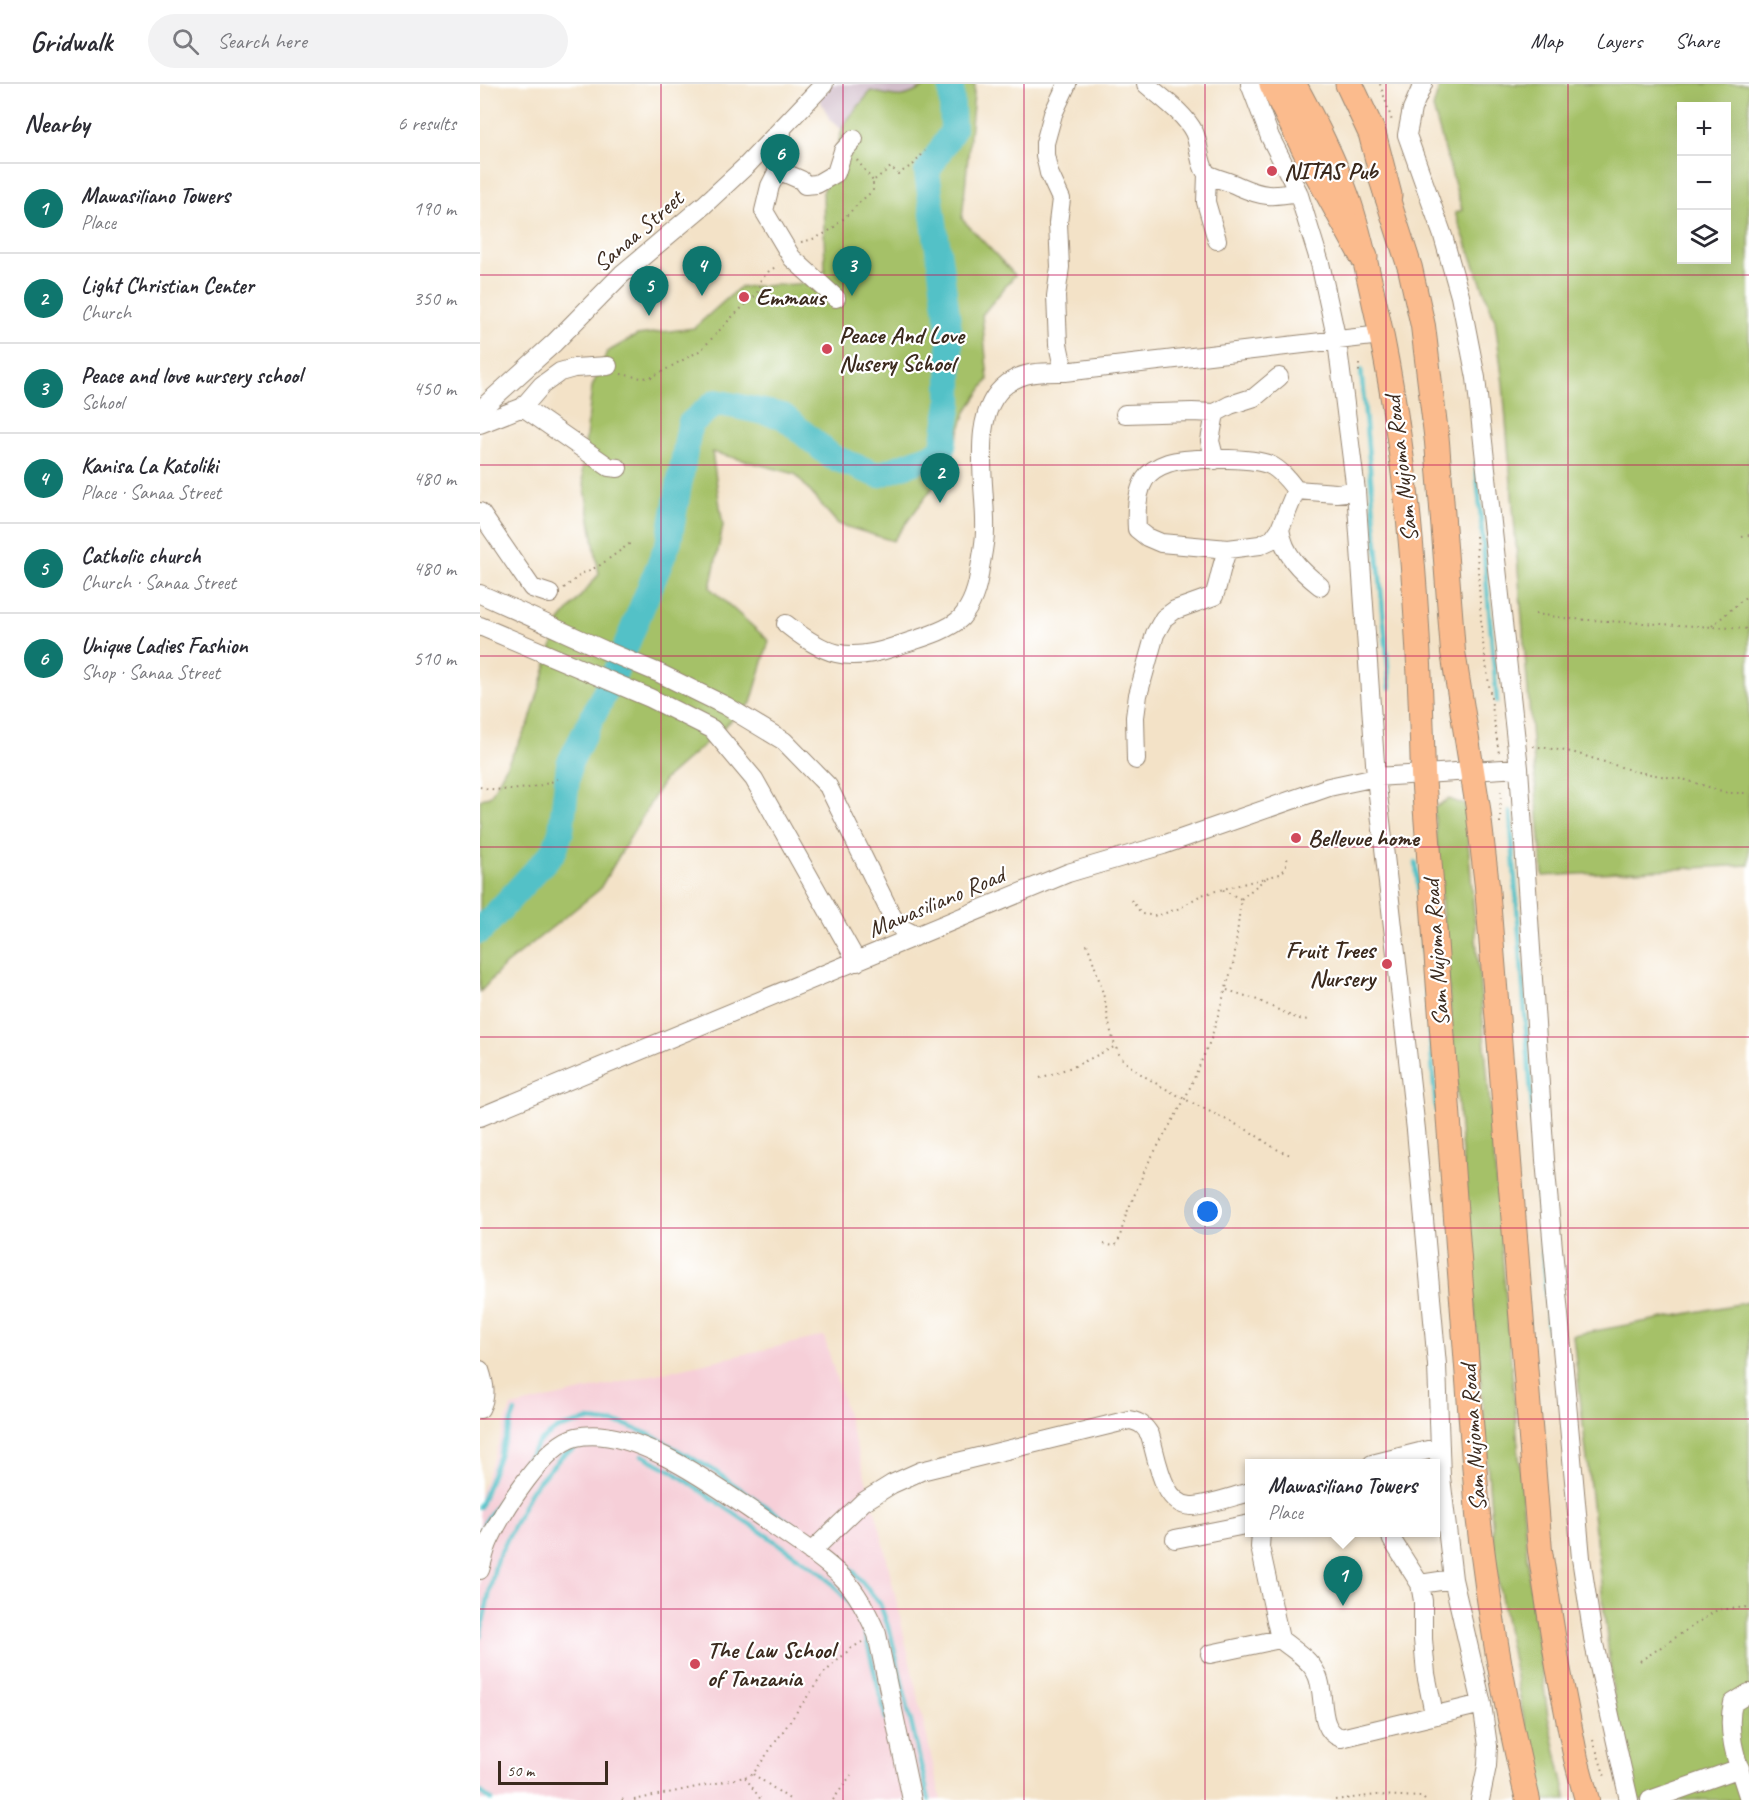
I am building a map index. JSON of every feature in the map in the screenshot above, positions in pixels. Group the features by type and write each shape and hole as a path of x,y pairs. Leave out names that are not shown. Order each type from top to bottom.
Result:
{"highway":[{"path":"1273,84 1315,168 1364,257"},
{"path":"1349,84 1372,133 1388,195"}],"main road":[{"name":"Sam Nujoma Road","path":"1294,84 1317,127 1348,199 1364,257 1381,335 1405,479 1420,663 1423,774 1478,1515 1486,1588 1497,1652 1528,1800"},
{"name":"Sam Nujoma Road","path":"1341,84 1388,195 1410,268 1426,346 1437,442 1453,652 1478,808 1487,886 1540,1551 1558,1667 1576,1759 1587,1800"}],"street":[{"name":"Sanaa Street","path":"480,410 554,343 622,273 704,205 782,129 824,84"},
{"path":"1064,372 1058,344 1056,296 1060,267 1058,223 1061,200 1048,173 1045,143 1053,114 1067,84"},
{"path":"1146,84 1190,126 1197,141 1201,163 1206,174 1206,202 1217,240"},
{"path":"1250,84 1270,137 1298,192 1320,263 1337,341 1356,491 1376,777 1416,1130 1437,1365 1439,1459"},
{"path":"1423,84 1412,110 1407,135 1443,236 1460,296 1476,378 1519,768 1545,1160 1581,1558 1594,1644 1629,1800"},
{"path":"782,129 782,152 778,170 766,197 764,211 788,252 836,298"},
{"path":"778,170 801,180 806,185 817,184 836,173 843,151 850,143"},
{"path":"1206,174 1239,186 1246,191 1263,195 1275,197 1298,192"},
{"path":"786,624 808,641 828,652 841,655 875,654 946,628 960,618 973,598 985,532 983,427 991,405 1008,383 1033,372 1064,372 1381,335"},
{"path":"480,424 523,407 542,386 560,372 574,368 613,370"},
{"path":"1125,414 1215,413 1230,405 1255,397 1278,377"},
{"path":"523,407 609,466 618,468"},
{"path":"1215,413 1210,441 1215,460"},
{"path":"1296,490 1280,529 1273,539 1266,543 1228,549 1161,543 1147,537 1137,529 1136,510 1145,479 1155,468 1184,460 1239,460 1269,464 1286,477 1296,490 1336,493 1356,491"},
{"path":"480,512 532,588 550,594"},
{"path":"1280,529 1287,553 1305,574 1320,586"},
{"path":"1137,760 1135,717 1138,695 1155,634 1164,618 1175,610 1214,596 1218,586 1221,563 1228,549"},
{"path":"480,594 659,673 726,706 784,741 828,786 896,923 917,936"},
{"path":"480,626 650,698 712,729 754,778 857,962"},
{"name":"Mawasiliano Road","path":"480,1117 1068,873 1163,845 1329,787 1376,777 1519,768"},
{"path":"480,1370 484,1383 485,1400 480,1409"},
{"path":"811,1552 863,1502 892,1484 921,1471 1129,1419 1145,1426 1150,1435 1167,1491 1180,1504 1192,1506 1245,1493"},
{"path":"480,1570 489,1540 526,1482 545,1457 562,1442 577,1437 606,1436 642,1446 699,1475 811,1552 843,1577 865,1609 877,1634 912,1800"},
{"path":"1393,1459 1440,1448"},
{"path":"1440,1491 1453,1579 1482,1704 1488,1746 1487,1766 1480,1800"},
{"path":"1175,1539 1245,1525"},
{"path":"1261,1537 1260,1547 1280,1639 1300,1654 1316,1672 1323,1697 1326,1723 1337,1736 1347,1738 1434,1714 1482,1704"},
{"path":"1391,1537 1420,1584 1423,1601 1426,1674 1434,1714"},
{"path":"1420,1584 1453,1579"},
{"path":"1210,1654 1280,1639"},
{"path":"1749,1693 1733,1703 1730,1716 1733,1743 1749,1799"},
{"path":"1650,1800 1740,1768"}],"path":[{"path":"613,370 641,378 652,377 701,350 757,294 759,282 788,252 832,230 859,201 873,191 873,181 850,143"},
{"path":"873,181 891,167 898,174 914,164 926,152"},
{"path":"1742,537 1749,535"},
{"path":"550,594 562,590 583,573 599,566 632,542"},
{"path":"1712,626 1749,594"},
{"path":"1535,614 1572,619 1749,629"},
{"path":"1516,744 1572,752 1637,772 1686,780 1728,793 1749,793"},
{"path":"480,787 518,789 550,784 561,777"},
{"path":"1131,900 1142,914 1157,916 1180,908 1201,895 1280,874 1285,869 1288,856"},
{"path":"1104,1244 1114,1246 1118,1243 1126,1215 1147,1166 1185,1098 1211,1039 1226,990 1234,961 1241,898 1266,878"},
{"path":"1223,890 1241,898"},
{"path":"1087,944 1099,977 1121,1058 1135,1069 1185,1098 1250,1132 1285,1154 1292,1155"},
{"path":"1226,990 1255,999 1299,1019 1311,1020"},
{"path":"1040,1078 1075,1066 1116,1046"},
{"path":"1640,1661 1717,1610 1749,1607"},
{"path":"634,1800 753,1774 824,1673 850,1649 877,1634"},
{"path":"753,1774 791,1800"},
{"path":"833,1800 851,1775"},
{"path":"745,1777 761,1800"},
{"path":"1335,1800 1377,1795 1424,1798"},
{"path":"1417,1800 1424,1798"}],"shaded area":[{"path":"824,84 919,84 917,98 862,146 831,121 816,93"},
{"name":"The Law School of Tanzania","path":"824,1336 880,1528 941,1800 480,1800 480,1495 511,1407"}],"green space":[{"path":"929,84 975,84 962,219 1015,275 982,315 988,380 966,412 950,457 933,487 893,541 838,524 795,474 712,452 723,526 710,588 769,641 751,703 664,780 599,890 505,965 480,992 480,800 491,795 529,723 560,621 599,574 582,471 592,387 607,352 637,335 694,328 740,287 817,283 825,270 823,190 844,124 871,91 902,96"},
{"path":"1440,84 1749,84 1749,865 1543,876 1503,384 1495,320 1455,213 1462,210 1433,108"},
{"path":"1449,799 1465,805 1529,1578 1548,1716 1567,1800 1539,1800 1496,1570 1434,808"},
{"path":"1749,1302 1749,1800 1636,1800 1617,1727 1573,1335"}],"waterway":[{"path":"480,931 554,851 561,831 569,764 616,670 669,541 690,424 716,402 783,416 832,457 878,475 942,452 950,403 950,335 927,172 953,130 951,84"},
{"path":"1361,370 1390,688"},
{"path":"1476,463 1497,701"},
{"path":"1510,812 1549,1338"},
{"path":"1416,863 1436,1110"},
{"path":"480,1507 515,1412"},
{"path":"480,1534 485,1522 539,1442 557,1429 588,1420 623,1424 651,1435 713,1470 815,1540"},
{"path":"480,1636 496,1562 531,1490 563,1455 579,1445 608,1445"},
{"path":"642,1455 672,1471 823,1574 848,1601 864,1629 886,1719"},
{"path":"824,1547 854,1572 880,1604 891,1635 929,1800"},
{"path":"480,1791 491,1800"}],"place":[{"name":"NITAS Pub","path":"1272,171"},
{"name":"Unique Ladies Fashion","path":"780,184"},
{"name":"Kanisa La Katoliki","path":"702,296"},
{"name":"Peace and love nursery school","path":"852,296"},
{"name":"Emmaus","path":"744,297"},
{"name":"Catholic church","path":"649,316"},
{"name":"Peace And Love Nusery School","path":"827,349"},
{"name":"Light Christian Center","path":"940,503"},
{"name":"Bellevue home","path":"1296,838"},
{"name":"Fruit Trees Nursery","path":"1387,964"},
{"name":"Mawasiliano Towers","path":"1343,1606"},
{"name":"The Law School of Tanzania","path":"695,1664"}]}
